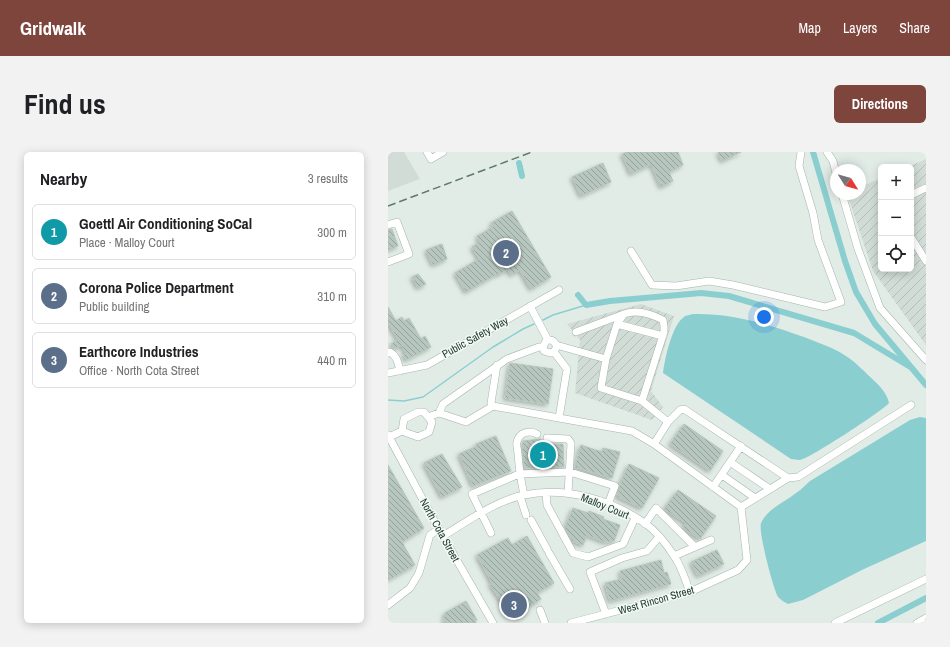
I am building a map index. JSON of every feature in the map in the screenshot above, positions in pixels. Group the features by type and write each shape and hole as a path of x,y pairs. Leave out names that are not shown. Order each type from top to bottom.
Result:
{"street":[{"path":"427,152 431,159 443,152"},
{"path":"631,251 652,285 676,286 710,281 825,307 841,302 818,240 814,212 799,166 801,152"},
{"path":"827,152 833,164"},
{"path":"914,194 926,188"},
{"path":"844,200 858,249 880,308 926,360"},
{"path":"388,225 397,222 409,254 388,262"},
{"path":"914,242 926,261"},
{"name":"Public Safety Way","path":"388,373 427,365 559,290"},
{"path":"530,306 548,340 552,340 555,349 567,369 559,418"},
{"path":"576,332 630,312 640,311 663,320 663,336 642,400"},
{"path":"624,314 617,324 606,359 601,388 642,400 668,422"},
{"path":"617,324 663,336"},
{"path":"543,347 544,343 548,340"},
{"path":"428,418 439,413 443,404 497,365 507,359 539,347 543,347"},
{"path":"543,347 544,351 548,353 555,349 606,359"},
{"path":"388,353 390,352 396,357 400,370"},
{"path":"493,406 491,403 497,365"},
{"path":"439,413 466,422 493,406 632,431 654,444 740,507 788,478 798,477 911,405"},
{"path":"654,444 668,422 675,414 684,409 788,478"},
{"path":"389,436 402,431 418,437 429,432 432,422 424,412 418,412 404,419 402,431"},
{"path":"537,434 527,432 520,436 517,441 522,496 528,517 570,589"},
{"name":"North Cota Street","path":"389,436 439,529 494,623"},
{"path":"547,438 568,439 571,442 568,493"},
{"path":"713,487 741,446"},
{"path":"730,462 770,489"},
{"path":"491,533 472,494 519,474 570,472 615,486 608,504"},
{"path":"722,475 755,498"},
{"path":"546,492 547,505 573,553 588,557 623,544 635,518"},
{"name":"Malloy Court","path":"443,536 498,504 522,496 546,492 577,494 608,504 645,524 659,537 679,563 690,592"},
{"name":"West Rincon Street","path":"571,623 690,592 738,570 747,560 740,507"},
{"path":"645,524 656,508 695,546"},
{"path":"388,605 410,588 419,573 430,535 439,529"},
{"path":"606,614 590,572 622,558 646,551 659,537"},
{"path":"674,556 711,540"},
{"path":"835,623 926,579"},
{"path":"540,610 545,623"},
{"path":"917,623 926,618"}],"shaded area":[{"path":"388,152 404,152 420,179 388,191"},
{"path":"926,159 926,345 873,271 849,200 866,200 866,184 878,179 878,272 914,272 914,164"},
{"path":"641,304 674,316 651,391 663,407 652,420 575,393 580,340 567,324"}],"water":[{"path":"693,314 722,315 750,320 790,332 833,349 852,360 875,382 884,391 889,403 862,423 820,450 802,460 791,459 663,373 667,351 676,327 684,317"},
{"path":"920,417 926,418 926,541 864,569 803,600 788,604 781,600 776,592 762,537 761,523 767,514 798,492 810,481 910,420"}],"building":[{"path":"627,152 678,152 683,165 669,172 673,181 661,187 651,164 631,174 622,154"},
{"path":"718,152 741,152 722,161"},
{"path":"603,163 611,182 581,196 572,177"},
{"path":"512,211 551,277 531,289 520,270 511,275 508,269 466,292 455,273 479,259 472,247 480,242 477,236 493,227 491,223"},
{"path":"392,229 398,246 388,250 388,230"},
{"path":"442,244 447,259 433,265 426,250"},
{"path":"418,274 426,284 418,288 412,277"},
{"path":"388,307 396,321 402,317 404,321 409,318 421,339 425,336 431,347 406,360 403,355 406,353 401,345 394,349 391,344 398,340 388,322"},
{"path":"510,363 553,369 548,404 505,398"},
{"path":"684,424 723,451 710,471 670,444"},
{"path":"496,436 511,471 473,486 459,454 477,446 476,444"},
{"path":"541,439 543,444 563,444 564,467 524,468 523,441"},
{"path":"581,445 602,452 603,448 620,452 612,478 575,467"},
{"path":"442,454 462,487 442,497 424,463"},
{"path":"629,464 659,478 642,508 618,497 617,494"},
{"path":"388,465 424,528 402,542 415,565 388,580"},
{"path":"678,490 716,516 700,539 683,528 686,523 664,509"},
{"path":"573,508 588,513 589,511 604,517 603,519 620,525 614,541 605,542 587,535 583,545 572,541 565,528"},
{"path":"527,536 554,583 537,593 541,599 532,605 531,602 526,605 525,603 508,612 490,584 492,583 477,555 508,538 512,545"},
{"path":"717,550 724,564 698,576 691,562"},
{"path":"661,560 664,573 667,572 671,584 610,601 605,583 622,579 620,571"},
{"path":"466,601 477,620 475,621 476,623 444,623 445,613"}],"waterway":[{"path":"813,152 845,261 856,292 875,324 926,385"},
{"path":"519,163 522,176"},
{"path":"578,295 586,305 610,301 701,293 729,296 854,333 912,368"},
{"path":"543,320 553,315 586,305"},
{"path":"388,400 404,401 423,397 493,347 534,324"},
{"path":"878,623 926,598"}],"railway":[{"path":"388,206 532,152"}],"place":[{"name":"Corona Police Department","path":"506,253"},
{"name":"Goettl Air Conditioning SoCal","path":"543,455"},
{"name":"Earthcore Industries","path":"514,605"}]}
